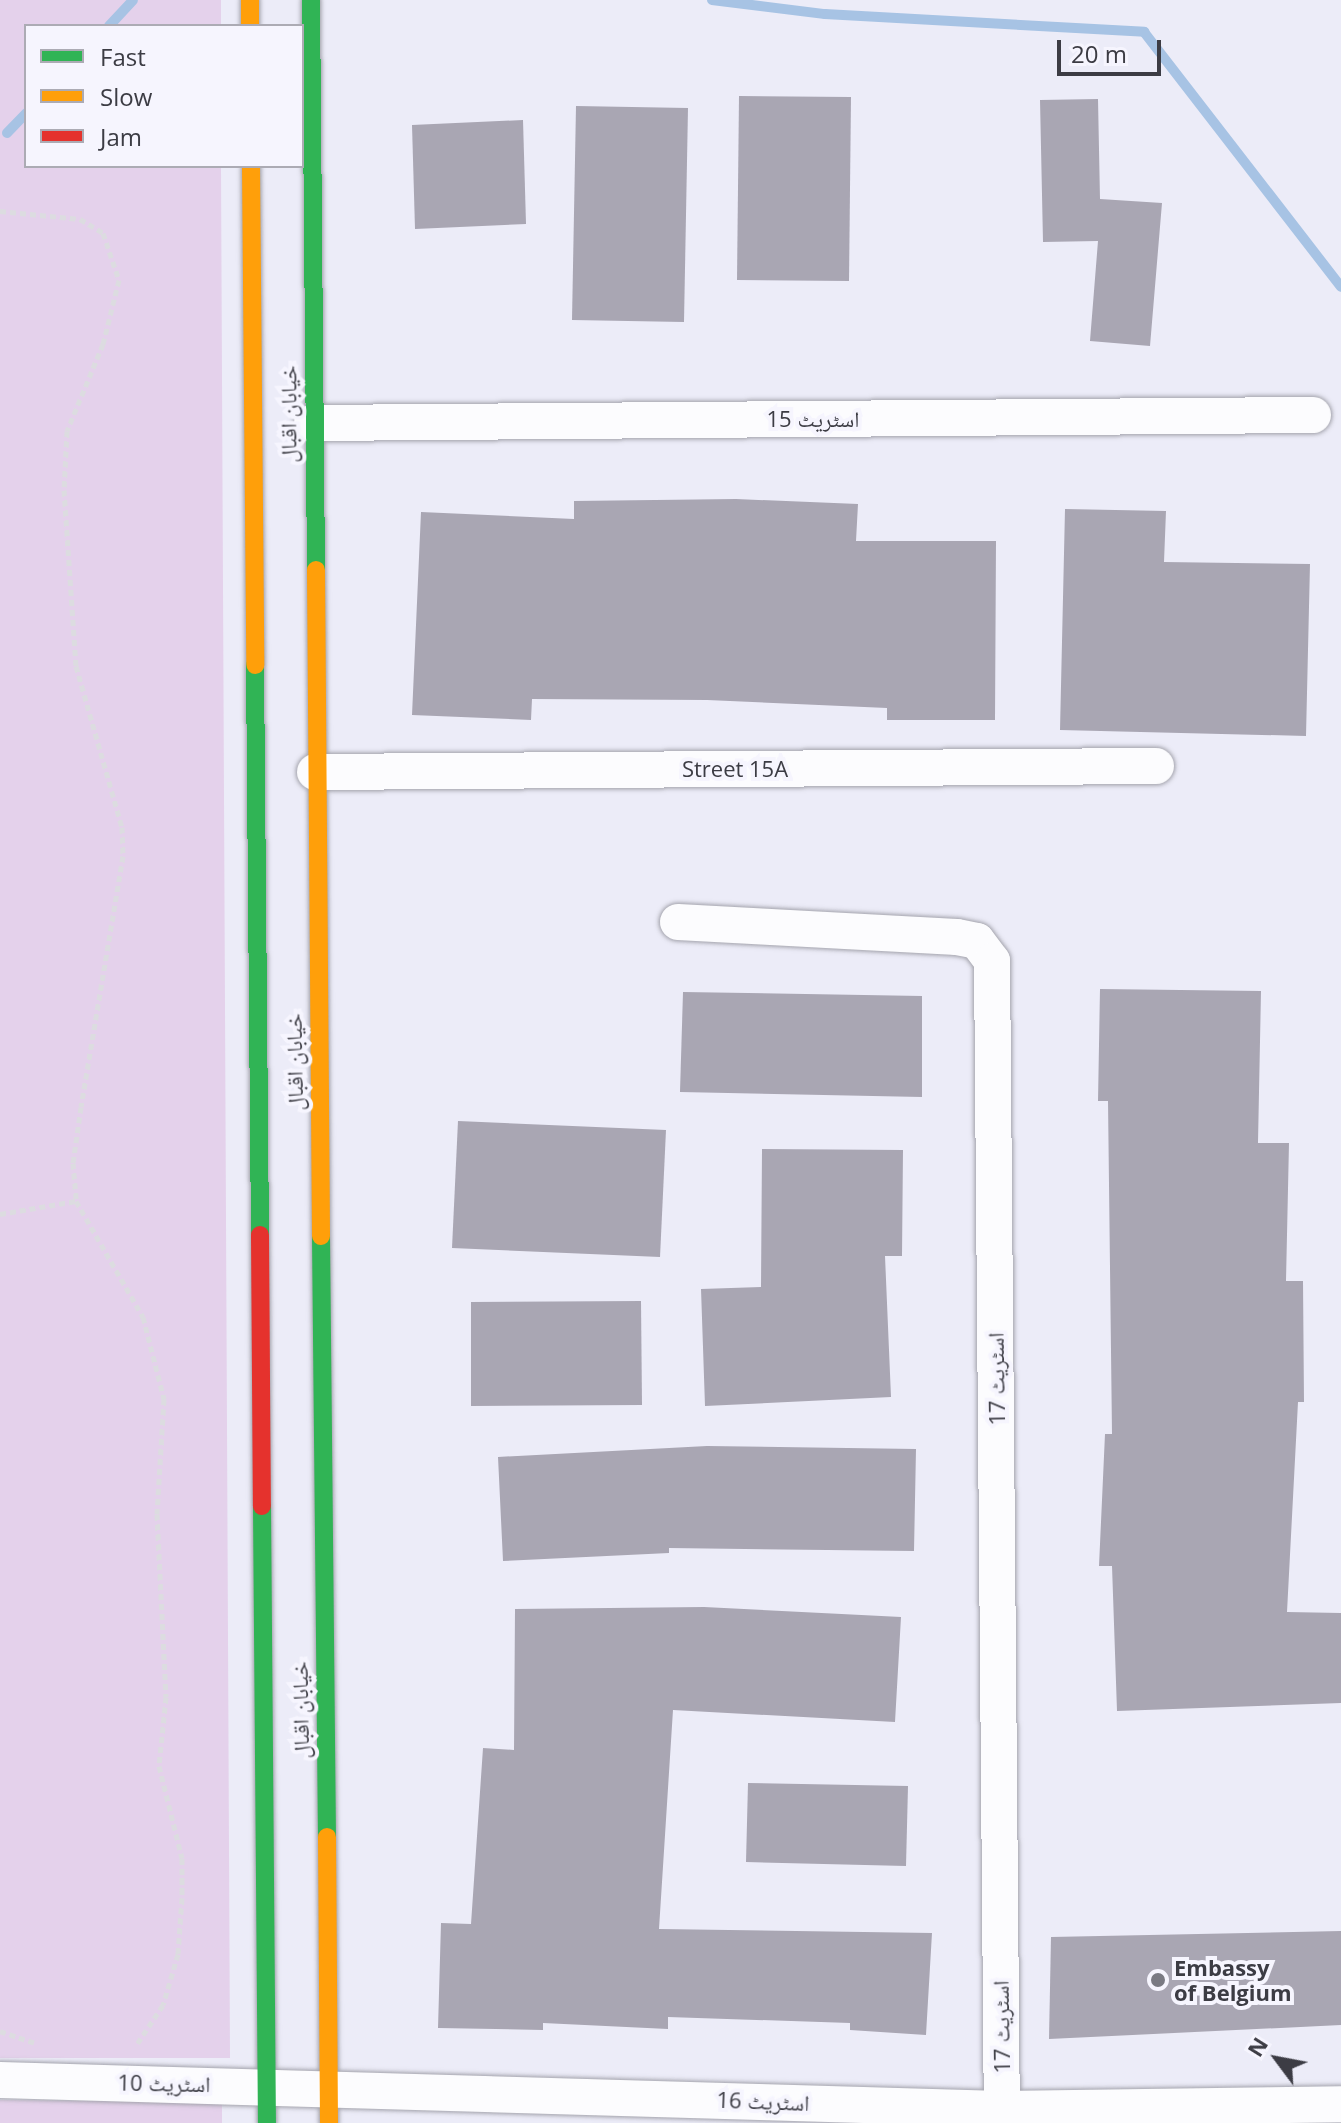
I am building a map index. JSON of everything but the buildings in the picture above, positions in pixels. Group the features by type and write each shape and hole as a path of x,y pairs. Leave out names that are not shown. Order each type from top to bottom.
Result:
{"main road":[{"path":"250,0 250,24"},
{"name":"خیابان اقبال","path":"311,0 312,423 329,2123"},
{"name":"خیابان اقبال","path":"251,168 267,2123"}],"street":[{"name":"اسٹریٹ 15","path":"312,423 1313,415"},
{"name":"Street 15A","path":"315,772 1156,766"},
{"name":"اسٹریٹ 17","path":"678,922 957,937 977,941 992,961 1002,2116"},
{"name":"اسٹریٹ 10","path":"0,2080 329,2086"},
{"name":"اسٹریٹ 16","path":"329,2086 1002,2116 1341,2104"}],"path":[{"path":"0,211 80,219 103,233 119,280 103,344 67,431 64,490 76,666 123,842 73,1163 76,1201 143,1317 164,1399 157,1514 166,1697 159,1766 182,1858 178,1954 163,2005 138,2046 120,2051"},
{"path":"0,1214 76,1201"},
{"path":"0,2031 45,2045"}],"shaded area":[{"path":"0,0 221,0 221,24 24,24 24,168 221,168 230,2058 0,2058"},
{"path":"0,2100 222,2102 222,2123 0,2123"}],"waterway":[{"path":"111,24 133,0"},
{"path":"712,0 825,14 1144,32 1341,287"},
{"path":"7,133 24,115"}],"traffic: fast":[{"path":"311,0 316,570"},
{"path":"255,665 260,1235"},
{"path":"321,1236 327,1837"},
{"path":"262,1506 267,2123"}],"traffic: slow":[{"path":"250,0 250,24"},
{"path":"251,168 255,665"},
{"path":"316,570 321,1236"},
{"path":"327,1837 329,2123"}],"traffic: jam":[{"path":"260,1235 262,1506"}],"place":[{"name":"Embassy of Belgium","path":"1158,1980"}]}
